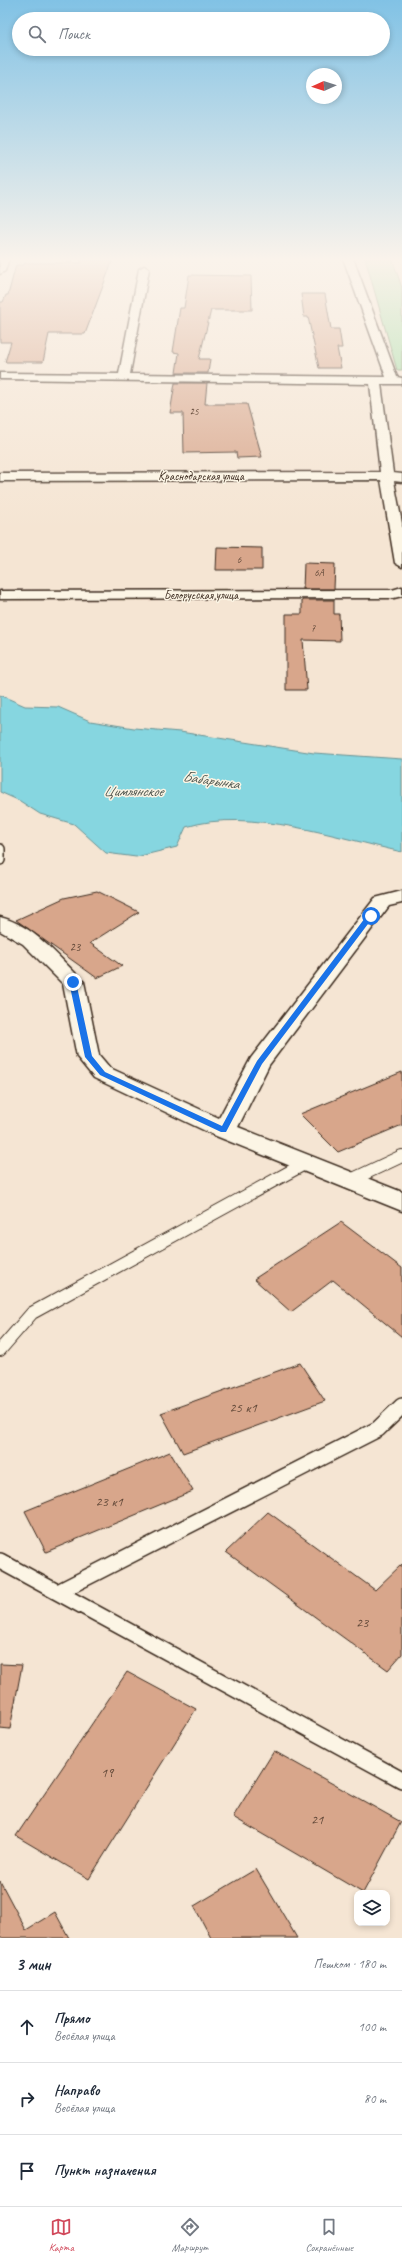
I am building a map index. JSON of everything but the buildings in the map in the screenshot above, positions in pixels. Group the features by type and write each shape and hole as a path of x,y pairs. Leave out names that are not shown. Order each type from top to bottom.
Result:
{"street":[{"path":"124,378 129,348"},
{"path":"0,376 397,381 384,348"},
{"path":"375,380 387,476 402,563"},
{"name":"Краснодарская улица","path":"0,477 387,476 402,478"},
{"name":"Белорусская улица","path":"0,595 394,594 402,591"},
{"path":"224,1130 259,1063 371,916 382,902 402,897"},
{"path":"0,924 30,940 73,982 88,1057 102,1073 224,1130 402,1202"}],"lane":[{"path":"0,849 0,860"},
{"path":"349,1181 402,1156"},
{"path":"0,1350 32,1313 306,1163"},
{"path":"58,1592 378,1429 402,1406"},
{"path":"0,1561 402,1780"}],"green space":[{"path":"391,348 402,348 402,370 397,370"}],"water":[{"name":"Цимлянское","path":"0,695 25,706 58,707 90,721 134,728 180,732 314,753 402,759 402,852 294,827 265,822 237,820 211,822 186,827 177,847 136,857 106,853 74,824 40,814 20,801 0,792"}],"route":[{"path":"73,982 88,1057 102,1073 129,1087 224,1130 259,1063 371,916"}],"water label":[{"name":"Бабарынка","path":"211,780"}]}
